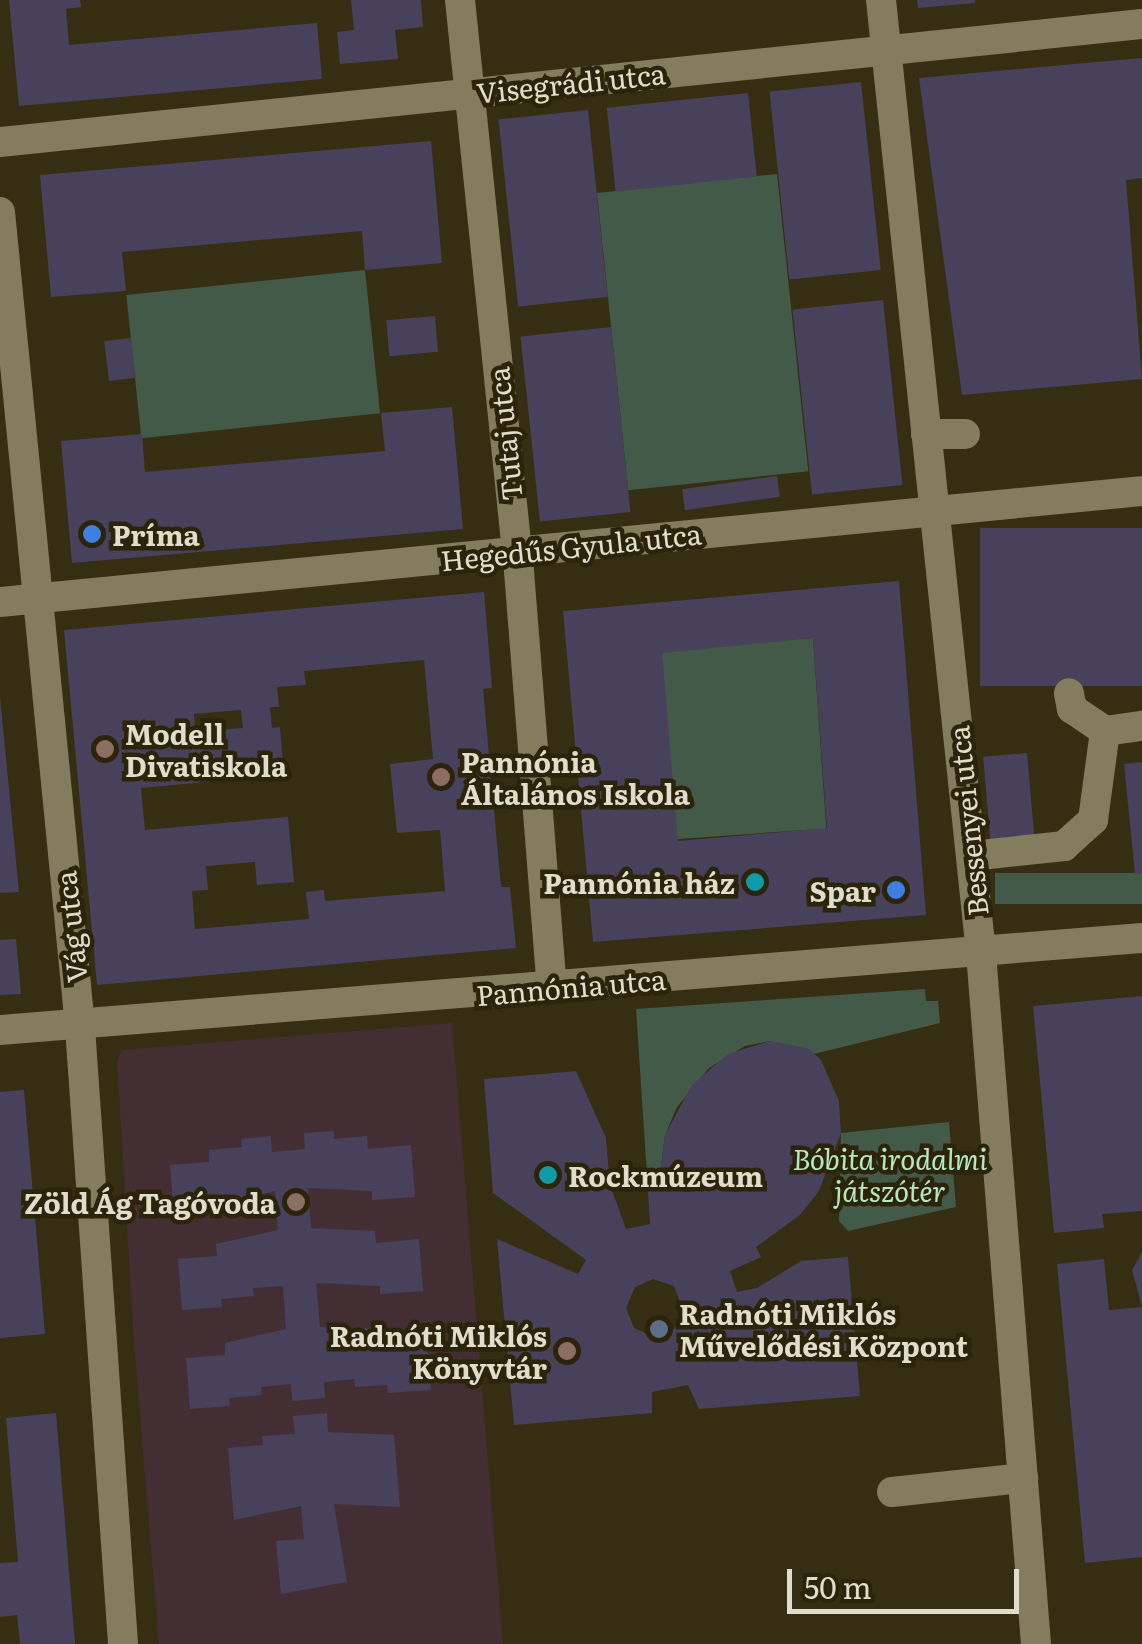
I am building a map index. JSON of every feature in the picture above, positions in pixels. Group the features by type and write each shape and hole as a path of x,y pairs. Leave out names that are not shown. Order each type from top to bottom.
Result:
{"street":[{"name":"Tutaj utca","path":"460,0 516,552 552,988"},
{"name":"Bessenyei utca","path":"881,0 981,953 1036,1644"},
{"name":"Visegrádi utca","path":"0,142 334,92 468,93 886,50 1140,16"},
{"name":"Vág utca","path":"0,212 3,277 80,1027 123,1644"},
{"path":"926,434 965,434"},
{"name":"Hegedűs Gyula utca","path":"0,602 1142,491"},
{"path":"1070,693 1072,709 1105,732 1142,726"},
{"path":"971,856 1064,846 1080,839 1093,820 1105,732"},
{"name":"Pannónia utca","path":"0,1030 80,1027 1142,938"},
{"path":"892,1492 1023,1478"}],"shaded area":[{"name":"Zöld Ág Tagóvoda","path":"452,1023 503,1644 159,1644 134,1342 117,1061 122,1050"}],"green space":[{"path":"777,174 808,471 628,490 597,193"},
{"path":"365,270 380,413 141,438 126,295"},
{"path":"813,638 826,829 675,839 661,649"},
{"path":"995,873 1142,873 1142,904 995,904"},
{"path":"925,989 926,1001 938,1001 940,1023 814,1054 770,1041 745,1046 709,1068 677,1107 665,1135 658,1189 648,1190 636,1009"},
{"name":"Bóbita irodalmi játszótér","path":"949,1122 956,1207 848,1231 839,1221 841,1133"}],"building":[{"path":"9,0 80,0 81,7 66,9 69,45 317,23 322,79 19,106"},
{"path":"351,0 421,0 423,27 395,30 398,59 340,64 337,32 354,30"},
{"path":"917,0 975,0 975,3 918,8"},
{"path":"1142,58 1142,178 1126,180 1142,379 962,395 919,78"},
{"path":"861,82 881,270 789,280 770,92"},
{"path":"748,93 757,177 616,191 607,108"},
{"path":"588,110 608,297 518,306 498,119"},
{"path":"431,141 442,263 365,270 362,231 122,252 126,291 51,297 40,175"},
{"path":"883,300 902,485 812,494 792,310"},
{"path":"435,316 438,352 389,356 386,320"},
{"path":"611,327 630,512 540,521 520,337"},
{"path":"131,338 136,378 109,381 104,341"},
{"path":"452,407 463,529 72,563 61,441 142,434 145,472 385,451 381,413"},
{"path":"777,476 780,497 685,510 682,489"},
{"path":"980,528 1142,528 1142,686 980,686"},
{"path":"899,581 926,915 593,942 563,611","holes":["813,638 827,828 678,841 662,653"]},
{"path":"484,592 492,688 483,689 501,887 510,887 516,948 97,985 64,630","holes":["424,660 433,759 390,764 397,833 440,830 445,891 325,901 324,890 306,892 309,919 195,929 192,891 208,890 206,866 255,862 257,885 294,882 288,817 145,830 141,788 284,775 280,727 272,728 270,707 279,707 277,687 306,685 304,671","241,710 243,728 195,732 194,714"]},
{"path":"0,696 19,892 0,893"},
{"path":"1027,753 1034,839 991,843 983,757"},
{"path":"1142,762 1142,873 1135,874 1124,764"},
{"path":"16,939 21,994 0,995 0,940"},
{"path":"1142,996 1142,1211 1102,1214 1104,1228 1054,1233 1033,1006"},
{"name":"Radnóti Miklós Művelődési Központ","path":"770,1041 808,1048 821,1060 839,1101 841,1133 819,1191 800,1215 756,1247 761,1257 730,1271 737,1292 757,1288 801,1261 848,1257 860,1396 699,1409 688,1385 652,1392 652,1413 514,1425 497,1239 578,1274 586,1260 493,1193 484,1079 576,1071 606,1138 610,1185 626,1229 650,1224 648,1190 658,1189 665,1135 692,1085 728,1054","holes":["653,1279 674,1286 684,1312 674,1329 654,1337 634,1328 626,1308 635,1287"]},
{"path":"24,1090 45,1334 0,1338 0,1092"},
{"path":"334,1131 334,1139 367,1136 368,1149 411,1145 415,1197 372,1200 372,1191 308,1188 311,1228 375,1231 376,1243 419,1239 423,1291 380,1294 380,1286 316,1283 320,1327 383,1329 384,1342 427,1338 431,1390 388,1393 387,1385 355,1387 354,1379 324,1382 325,1398 292,1401 291,1384 261,1387 262,1395 229,1398 230,1406 190,1409 186,1358 225,1355 225,1343 286,1329 283,1286 253,1288 254,1296 221,1299 222,1307 182,1310 178,1259 217,1256 216,1244 278,1230 275,1191 213,1204 214,1213 174,1216 170,1165 209,1162 209,1150 242,1147 241,1139 271,1136 272,1152 305,1149 304,1133"},
{"path":"1142,1252 1142,1307 1132,1270"},
{"path":"1104,1259 1109,1310 1142,1307 1142,1557 1085,1563 1057,1264"},
{"path":"56,1413 75,1644 20,1644 17,1615 0,1617 0,1563 18,1562 6,1418"},
{"path":"327,1413 328,1432 394,1435 400,1507 334,1504 347,1582 281,1594 276,1541 304,1539 301,1506 234,1520 228,1448 263,1445 262,1436 295,1434 293,1416"}],"place":[{"name":"Príma","path":"92,534"},
{"name":"Modell Divatiskola","path":"105,749"},
{"name":"Pannónia Általános Iskola","path":"441,777"},
{"name":"Pannónia ház","path":"755,882"},
{"name":"Spar","path":"896,890"},
{"name":"Rockmúzeum","path":"548,1175"},
{"name":"Zöld Ág Tagóvoda","path":"296,1202"},
{"name":"Radnóti Miklós Művelődési Központ","path":"659,1329"},
{"name":"Radnóti Miklós Könyvtár","path":"567,1351"}]}
